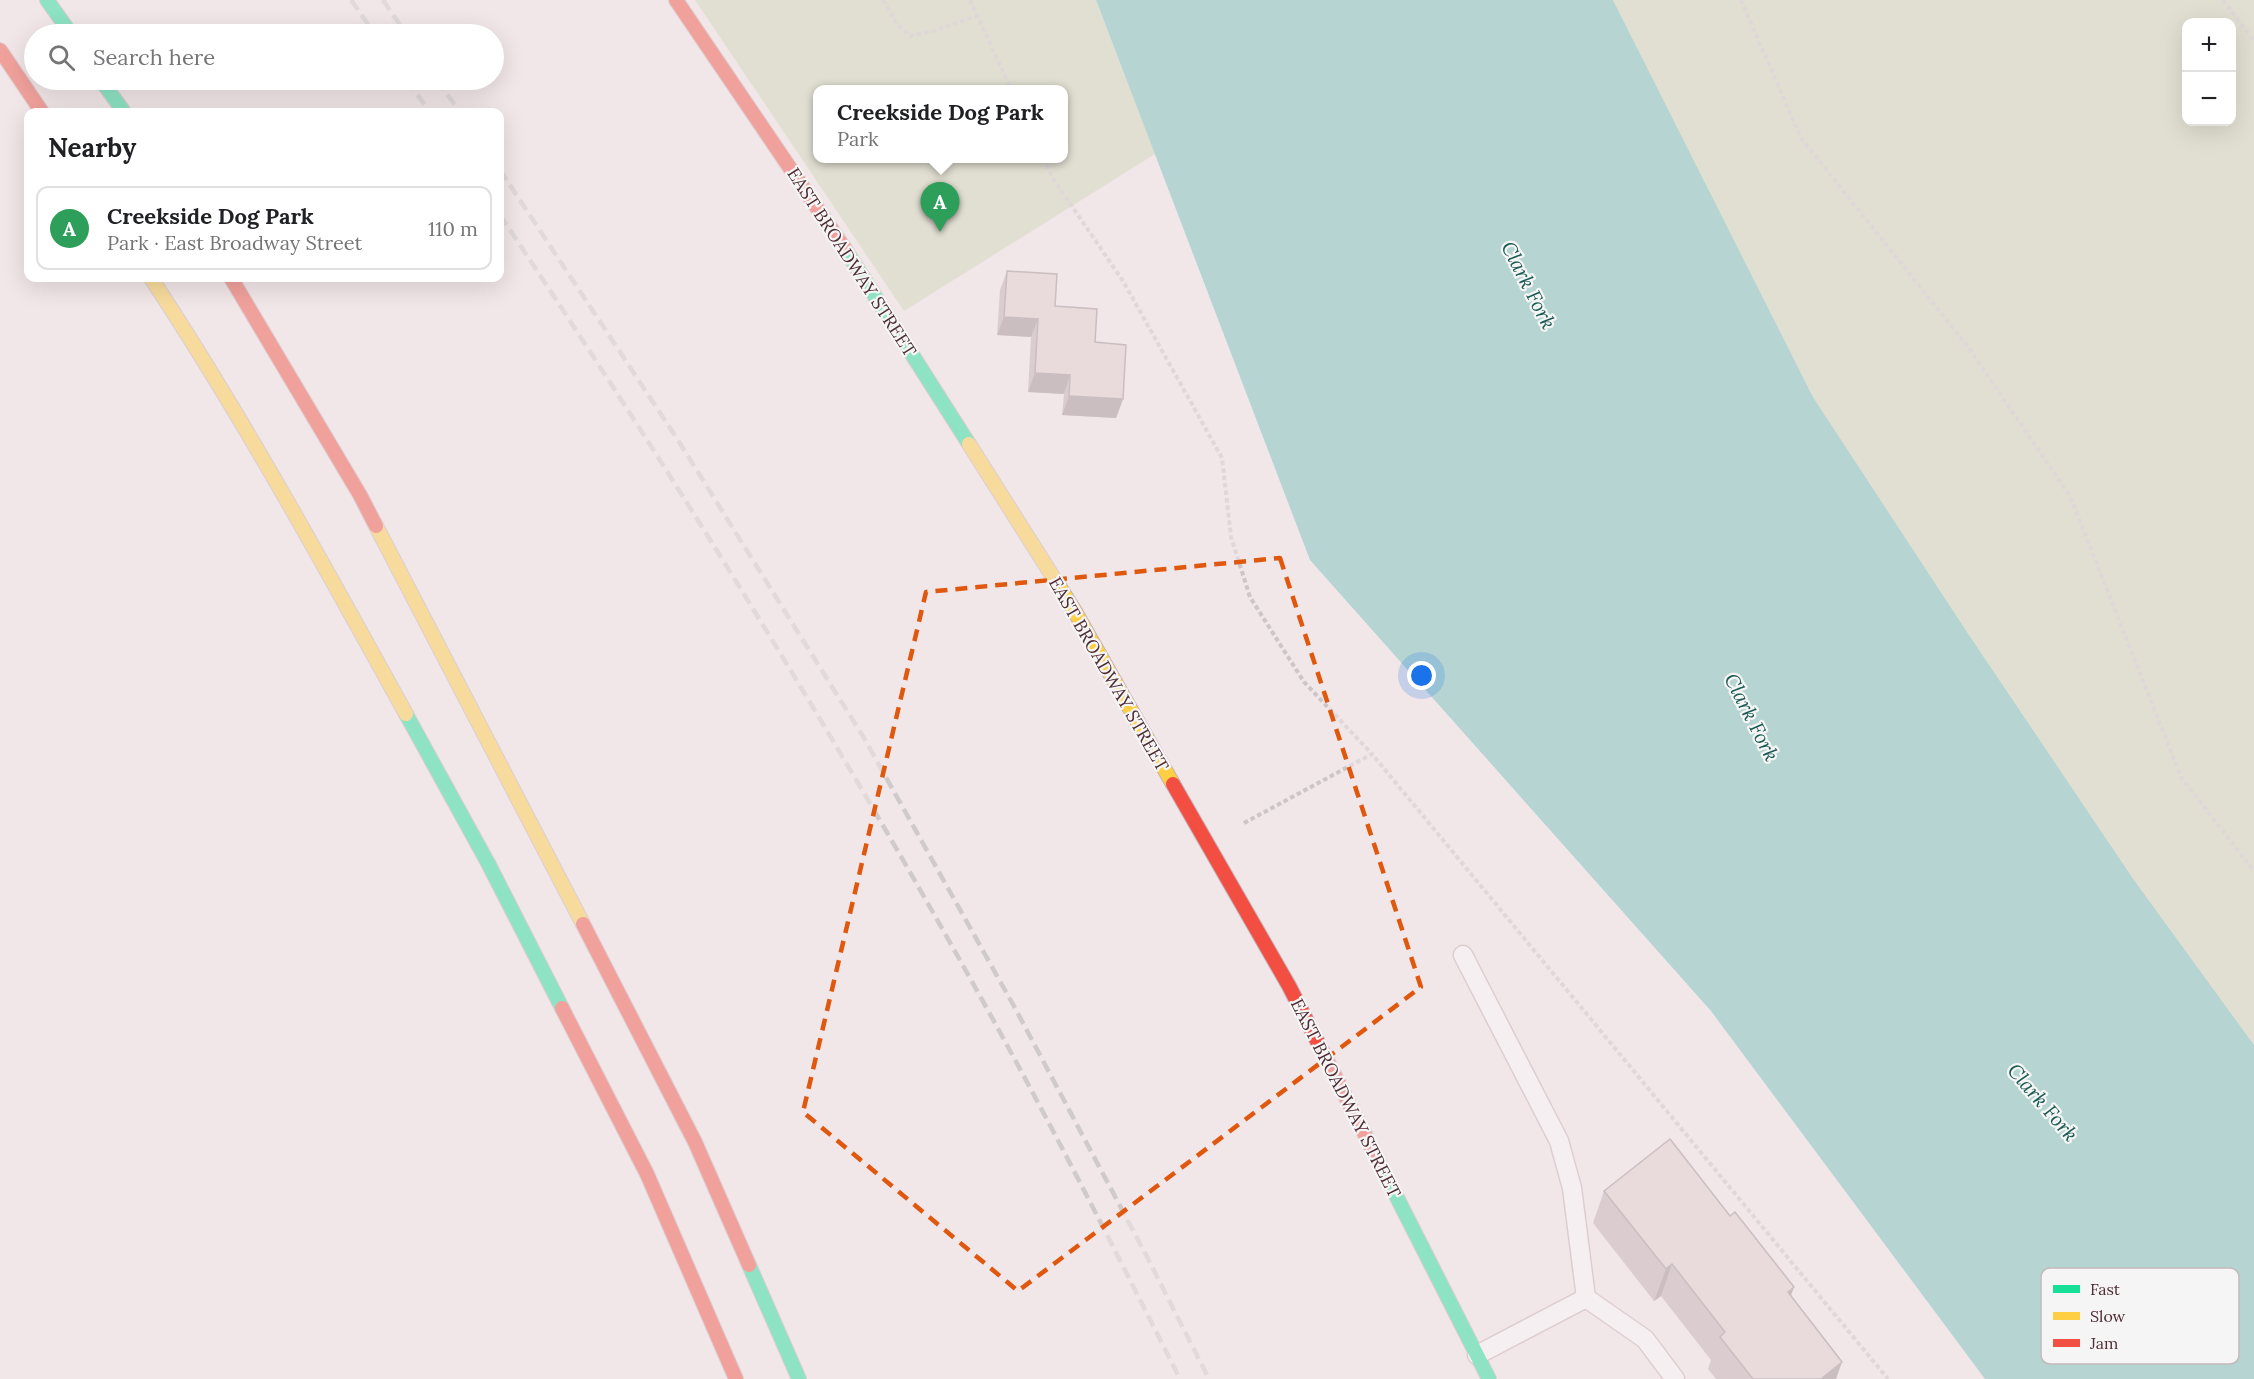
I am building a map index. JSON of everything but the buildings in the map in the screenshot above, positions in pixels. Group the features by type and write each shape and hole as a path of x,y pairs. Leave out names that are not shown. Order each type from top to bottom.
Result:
{"main road":[{"path":"47,0 64,24"},
{"name":"EAST BROADWAY STREET","path":"676,0 830,225 1074,610 1289,986 1489,1379"},
{"path":"0,50 24,85"},
{"path":"27,90 39,108"},
{"path":"108,90 121,108"},
{"path":"153,282 180,322 312,542 488,862 647,1174 736,1379"},
{"path":"233,282 360,495 604,965 695,1142 799,1379"}],"lane":[{"path":"1463,955 1559,1141 1572,1188 1586,1298 1645,1339 1675,1379"},
{"path":"1477,1355 1586,1298"}],"path":[{"path":"883,0 897,24 910,36 977,16"},
{"path":"970,0 1009,85"},
{"path":"1742,0 1801,138 1968,347 2070,496 2181,777 2254,871"},
{"path":"2223,0 2254,41"},
{"path":"1045,163 1052,177 1123,280 1222,458 1231,537 1250,597 1304,682 1372,754 1888,1379"},
{"path":"1244,823 1372,754"}],"highlighted area":[{"path":"1280,558 1421,987 1018,1291 803,1112 926,592"}],"green space":[{"path":"695,0 1096,0 1155,154 904,311"},
{"path":"1613,0 2254,0 2254,1045 2134,880 1967,632 1813,397"}],"water":[{"name":"Clark Fork","path":"1096,0 1613,0 1813,397 1967,632 2134,880 2254,1045 2254,1379 1985,1379 1711,1011 1310,560"}],"railway":[{"path":"351,0 368,24"},
{"path":"383,0 399,24"},
{"path":"414,90 427,108"},
{"path":"444,90 457,108"},
{"path":"504,176 676,437 864,738 1015,1008 1209,1379"},
{"path":"504,221 632,416 760,620 884,827 1025,1078 1180,1379"}],"traffic: fast":[{"path":"47,0 64,24"},
{"path":"108,90 121,108"},
{"path":"845,249 969,444"},
{"path":"406,714 488,863 562,1008"},
{"path":"1379,1162 1489,1379"},
{"path":"749,1265 799,1379"}],"traffic: slow":[{"path":"154,282 251,439 406,714"},
{"path":"969,444 1074,610 1173,784"},
{"path":"376,526 583,924"}],"traffic: jam":[{"path":"676,0 845,249"},
{"path":"0,50 24,85"},
{"path":"27,90 39,108"},
{"path":"233,282 360,495 376,526"},
{"path":"1173,784 1289,986 1379,1162"},
{"path":"583,924 695,1142 749,1265"},
{"path":"562,1008 647,1174 736,1379"}],"place":[{"name":"Creekside Dog Park","path":"940,232"}]}
